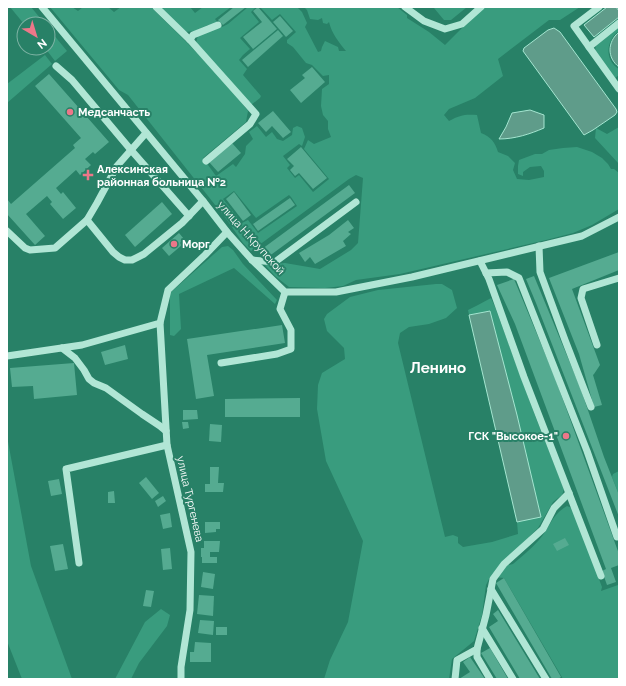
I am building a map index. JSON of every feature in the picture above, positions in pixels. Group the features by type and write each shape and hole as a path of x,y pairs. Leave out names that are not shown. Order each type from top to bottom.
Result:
{"street":[{"name":"улица Н.Крупской","path":"42,7 227,232 252,260 285,292 336,292 412,277 582,236 619,217"},
{"path":"156,7 190,40 256,114 250,124 206,161"},
{"path":"405,7 424,21 445,29 462,24 481,7"},
{"path":"599,7 574,26 619,89"},
{"path":"589,47 619,23"},
{"path":"190,40 193,35 218,25"},
{"path":"56,66 72,80 189,216"},
{"path":"7,231 25,248 30,250 55,248 86,220 118,166 146,133"},
{"path":"86,220 113,252 126,260 132,260 144,254 182,223 203,201"},
{"path":"252,260 275,262 356,202"},
{"name":"улица Тургенева","path":"181,679 181,667 190,610 191,552 167,445 160,323 168,290 227,232"},
{"path":"539,246 540,272 591,407"},
{"path":"480,261 489,279 524,377 601,576"},
{"path":"486,273 507,272 519,278 586,451 617,537"},
{"path":"596,345 581,298 583,289 619,278"},
{"path":"221,363 277,354 291,349 291,330 280,309 285,292"},
{"path":"7,356 82,345 160,323"},
{"path":"62,348 74,358 84,370 88,379 106,388 166,431"},
{"path":"79,563 66,469 167,445"},
{"path":"490,679 477,657 477,649 492,579 504,564 543,529 554,508 569,493"},
{"path":"491,589 546,679"},
{"path":"482,628 513,679"},
{"path":"455,679 457,660 477,649"}],"green space":[{"path":"10,7 31,7 38,16 17,16"},
{"path":"50,7 72,7 78,11 83,7 108,7 114,12 121,7 151,7 214,70 248,111 246,122 203,158 216,176 233,164 236,167 245,154 246,146 253,139 249,132 257,126 266,137 272,132 277,139 283,141 292,135 293,128 297,126 302,128 305,137 302,146 299,144 283,156 290,165 287,168 295,178 299,175 313,192 329,179 304,149 308,140 314,144 331,137 328,129 328,121 323,115 321,106 322,89 329,84 329,75 323,76 312,65 306,63 293,47 287,43 287,40 296,32 280,14 272,20 260,7 297,7 302,12 307,23 305,27 318,52 321,51 325,41 338,47 339,51 346,51 338,41 329,22 327,24 323,23 322,18 318,20 310,19 307,10 304,7 397,7 407,15 407,18 429,32 445,45 485,7 580,7 560,20 549,20 498,59 503,76 475,98 449,109 444,115 449,121 463,115 477,115 481,133 492,140 498,152 508,156 515,163 513,170 517,179 529,180 544,177 544,171 541,166 530,167 523,172 523,176 518,174 519,160 535,154 542,154 549,150 577,147 592,152 602,158 611,169 614,169 619,173 619,209 592,225 573,233 546,240 400,274 356,280 343,286 325,288 289,287 275,276 265,265 285,263 320,269 351,250 358,243 363,178 356,175 349,179 251,251 243,243 227,220 128,95 119,90","holes":["234,191 256,218 289,195 297,206 258,233 248,220 242,223 223,199"]},
{"path":"165,7 190,7 195,13 203,7 231,7 215,19 218,23 208,25 195,31 185,32 162,9"},
{"path":"248,7 256,7 251,12 259,22 240,38 250,49 239,60 247,69 243,75 261,96 251,105 196,43 198,35 228,24"},
{"path":"430,7 467,7 451,20 444,20 434,8"},
{"path":"619,26 619,31 611,39 608,50 611,61 619,69 619,75 615,78 595,51 596,44"},
{"path":"56,38 67,51 55,61 51,56 56,56"},
{"path":"44,56 46,56 52,64 7,103 7,84"},
{"path":"619,127 619,164 595,138 596,128 607,134"},
{"path":"228,246 277,300 275,304 234,268 179,294 181,329 174,336 170,335 170,293 222,247"},
{"path":"442,284 452,290 457,308 446,318 429,324 409,327 400,333 398,343 445,537 453,535 458,537 458,543 463,547 492,542 518,534 517,522 541,516 490,311 469,315 468,310 491,298 564,489 562,495 553,502 538,528 507,559 509,565 513,564 536,543 557,513 567,506 572,508 602,587 601,591 618,585 619,583 619,679 563,679 504,578 494,577 489,579 486,585 482,615 474,641 452,659 449,679 324,679 330,660 348,622 363,541 326,461 317,409 318,385 322,373 345,359 344,348 327,331 324,319 327,314 350,297 378,290"},
{"path":"7,436 31,566 72,679 22,679 7,641"},
{"path":"619,471 619,495 612,477 613,474"},
{"path":"161,609 170,615 167,626 139,663 131,679 115,679 145,622"}],"water":[{"path":"607,7 616,7 619,11 619,17 594,37 584,25"},
{"path":"554,28 560,32 617,112 615,115 584,135 523,51 524,48 548,30"},
{"path":"619,32 619,67 612,59 610,50 612,40"},
{"path":"530,110 544,115 544,128 522,136 499,139 512,113"},
{"path":"490,311 517,415 541,517 517,522 469,315"}],"building":[{"path":"234,7 246,7 223,25 218,20"},
{"path":"258,7 277,29 253,49 243,37 262,22 253,11"},
{"path":"280,16 293,31 286,37 273,22"},
{"path":"278,30 283,36 248,67 242,60"},
{"path":"312,67 325,82 301,103 290,90 305,78 302,75"},
{"path":"49,74 109,142 95,154 93,152 85,159 91,165 80,175 76,170 56,188 61,194 63,192 76,208 63,219 50,204 52,202 47,196 26,214 45,236 35,245 7,214 7,199 11,204 75,148 73,145 81,138 35,86"},
{"path":"273,111 291,132 283,138 272,126 266,132 258,123"},
{"path":"232,143 241,153 218,172 209,162"},
{"path":"301,147 327,178 313,189 299,173 295,176 290,170 294,166 287,159"},
{"path":"349,185 355,193 268,257 262,249"},
{"path":"234,192 251,215 243,221 226,199"},
{"path":"290,198 295,205 258,231 253,224"},
{"path":"162,202 172,214 135,247 125,235"},
{"path":"348,220 354,228 348,232 351,234 343,241 346,246 315,264 310,257 305,262 299,253 329,235"},
{"name":"Морг","path":"179,233 184,239 180,243 182,245 169,256 162,248"},
{"path":"619,252 619,270 572,289 600,365 593,375 602,405 594,407 579,354 549,278"},
{"path":"534,276 580,387 604,457 619,495 619,517 526,279"},
{"name":"ГСК \"Высокое-1\"","path":"514,279 554,375 619,554 619,565 611,568 616,582 607,585 602,571 606,569 515,324 497,285"},
{"path":"282,325 285,343 207,355 214,396 196,399 187,339"},
{"path":"125,345 128,359 105,365 101,352"},
{"path":"74,363 77,395 34,399 33,386 12,387 10,368"},
{"path":"300,398 300,417 225,417 225,399"},
{"path":"183,410 197,410 198,419 183,420"},
{"path":"182,422 188,422 189,428 183,429"},
{"path":"210,424 222,425 221,442 209,441"},
{"path":"210,467 219,467 218,483 224,483 223,492 205,492 205,484 210,484"},
{"path":"146,477 159,493 152,499 139,483"},
{"path":"59,479 62,494 51,496 48,481"},
{"path":"114,491 115,503 108,503 108,492"},
{"path":"163,496 166,501 158,507 155,501"},
{"path":"170,513 172,527 163,529 160,515"},
{"path":"205,522 220,522 220,529 216,529 216,532 205,533"},
{"path":"565,538 569,545 557,551 553,544"},
{"path":"204,541 220,541 219,552 210,552 210,557 201,557 201,548 204,548"},
{"path":"63,544 68,569 55,571 50,546"},
{"path":"170,548 172,569 163,570 161,549"},
{"path":"202,557 217,557 217,563 202,563"},
{"path":"203,572 215,574 213,589 201,587"},
{"path":"504,578 561,677 558,679 552,679 496,583"},
{"path":"146,590 154,591 151,607 143,606"},
{"path":"199,595 214,596 213,616 197,614"},
{"path":"498,610 540,679 520,679 489,627 498,621 493,614"},
{"path":"200,620 214,621 213,635 198,633"},
{"path":"216,627 227,627 227,635 216,635"},
{"path":"195,642 211,643 211,662 190,662 190,652 194,652"},
{"path":"490,648 508,679 497,679 481,653"},
{"path":"470,657 485,679 459,679 470,672 463,662"}],"place":[{"name":"Медсанчасть","path":"70,112"},
{"name":"Алексинская районная больница №2","path":"88,175"},
{"name":"Морг","path":"174,244"},
{"name":"ГСК \"Высокое-1\"","path":"566,436"}],"district":[{"name":"Ленино","path":"438,368"}]}
